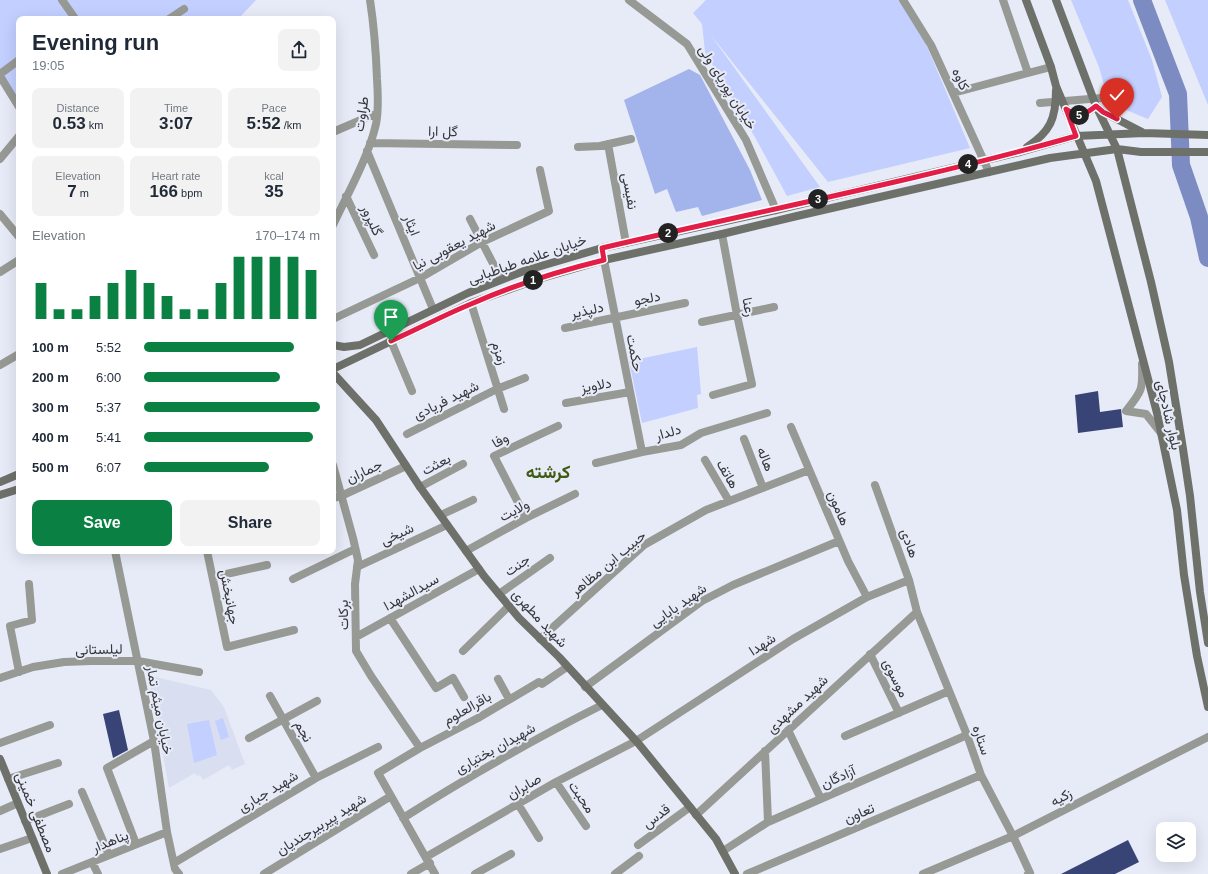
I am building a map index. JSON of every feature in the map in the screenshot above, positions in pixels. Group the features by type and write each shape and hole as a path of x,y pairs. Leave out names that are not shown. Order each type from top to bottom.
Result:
{"street":[{"path":"62,0 73,16"},
{"name":"طراوت","path":"336,218 368,147 376,125 378,105 377,75 370,0"},
{"name":"خیابان پوریای ولی","path":"629,0 687,44 746,140 776,210"},
{"name":"کاوه","path":"903,0 931,45 989,172"},
{"path":"1003,0 1028,73"},
{"path":"1020,152 1040,139 1048,129 1054,118 1056,104 1056,86 1051,67 1026,0"},
{"name":"بلوار شادچای","path":"1056,0 1096,106 1117,149 1151,282 1169,362 1190,496 1200,592 1208,643"},
{"path":"173,16 184,8"},
{"path":"16,62 0,75 16,102"},
{"path":"953,93 1051,67"},
{"name":"بلوار شادچای","path":"1056,86 1096,181 1142,362 1157,413 1177,510 1184,574 1197,656 1208,707"},
{"path":"1040,103 1102,98"},
{"path":"1066,109 1076,115 1084,115 1096,106 1103,112 1144,133"},
{"path":"336,131 377,113"},
{"name":"خیابان علامه طباطبایی","path":"336,346 360,345 433,309 502,279 568,257 602,248 776,210 1020,152 1076,136 1144,133 1205,135"},
{"path":"578,147 608,144 631,139"},
{"path":"0,159 16,140"},
{"name":"نفیسی","path":"608,144 626,243"},
{"name":"گل ارا","path":"368,147 516,145"},
{"name":"ایثار","path":"368,147 433,309"},
{"name":"خیابان علامه طباطبایی","path":"336,368 471,303 542,277 604,260 1050,158 1117,149 1141,152 1208,152"},
{"name":"شهید یعقوبی نیا","path":"336,318 420,278 482,242 549,211 540,170"},
{"name":"گلپرور","path":"346,196 374,255"},
{"path":"0,214 16,233"},
{"path":"470,219 502,279 505,290"},
{"path":"720,222 722,234"},
{"name":"رعنا","path":"712,395 752,384 722,234"},
{"path":"626,243 629,254"},
{"path":"602,248 604,260"},
{"name":"حکمت","path":"604,260 642,452"},
{"path":"0,272 16,262"},
{"path":"468,293 471,303"},
{"name":"زمزم","path":"471,303 504,409"},
{"name":"دلجو","path":"615,317 685,303"},
{"path":"702,322 774,307"},
{"path":"433,309 437,320"},
{"name":"دلپذیر","path":"565,328 615,317"},
{"path":"391,341 412,391"},
{"path":"0,365 16,356"},
{"path":"1142,362 1143,380 1141,390 1138,397 1126,411 1146,414 1161,433"},
{"name":"شهید مطهری","path":"336,376 376,420 420,487 466,552 499,594 636,741 716,839 734,873"},
{"name":"شهید فریادی","path":"407,434 497,389 525,378"},
{"name":"دلاویز","path":"566,403 630,392"},
{"name":"دلدار","path":"596,463 642,452 681,445 701,433 767,413"},
{"name":"وفا","path":"526,518 494,456 558,426"},
{"name":"هامون","path":"791,427 839,541 867,597"},
{"name":"هاله","path":"744,439 764,488"},
{"name":"هاتف","path":"705,460 729,501"},
{"name":"بعثت","path":"420,487 463,464"},
{"name":"جماران","path":"337,497 406,466"},
{"name":"حبیب ابن مظاهر","path":"540,639 644,545 706,510 809,470"},
{"path":"0,482 16,475"},
{"name":"هادی","path":"875,485 909,580 917,612"},
{"path":"0,495 16,489"},
{"name":"ولایت","path":"466,552 526,518 575,494"},
{"name":"برکات","path":"337,497 354,538 358,560 355,584 356,651 371,676 420,748"},
{"path":"440,515 473,500"},
{"name":"شیخی","path":"357,567 447,525"},
{"name":"شهید بابایی","path":"586,686 702,601 733,585 839,541"},
{"path":"293,579 355,549"},
{"name":"خیابان میثم تمار","path":"116,554 154,741 167,832 174,863 179,874"},
{"name":"جهانبخش","path":"208,554 227,647 294,630"},
{"name":"جنت","path":"499,594 550,558"},
{"path":"213,577 267,565"},
{"name":"سیدالشهدا","path":"356,637 479,569"},
{"name":"شهدا","path":"636,741 794,640 867,597 909,580"},
{"path":"19,672 10,626 32,620 29,584"},
{"path":"463,651 509,606"},
{"name":"شهید مشهدی","path":"696,815 917,612"},
{"name":"ستاره","path":"917,612 967,734 980,775 1013,836 1029,874"},
{"path":"390,618 436,688 453,678 464,697"},
{"name":"موسوی","path":"870,654 899,713"},
{"name":"لیلستانی","path":"0,678 33,667 64,662 138,661 199,672"},
{"name":"باقرالعلوم","path":"391,796 378,773 420,748 478,718 539,682 542,684 568,667"},
{"path":"498,679 509,699"},
{"name":"موسوی","path":"845,736 949,691"},
{"name":"نجم","path":"270,696 316,778"},
{"path":"249,738 317,701"},
{"name":"شهیدان بختیاری","path":"403,818 481,770 602,705"},
{"path":"0,743 50,725"},
{"path":"788,730 821,799"},
{"name":"آزادگان","path":"723,851 768,822 967,734"},
{"name":"زکیه","path":"923,874 1013,836 1208,737"},
{"path":"136,844 107,768 154,741"},
{"name":"صابران","path":"411,874 428,860 518,804 556,782 636,741"},
{"name":"شهید جباری","path":"174,863 316,778 378,747"},
{"path":"765,751 768,822"},
{"name":"مصطفی خمینی","path":"0,759 47,874"},
{"path":"8,779 58,763"},
{"name":"تعاون","path":"747,874 980,775"},
{"name":"محبت","path":"556,782 586,826"},
{"path":"82,792 110,855"},
{"path":"391,796 435,874"},
{"name":"شهید پیربیرجندیان","path":"264,874 391,796"},
{"path":"0,811 18,803"},
{"path":"25,820 69,804"},
{"path":"518,804 539,838"},
{"name":"قدس","path":"638,845 690,807"},
{"name":"پناهدار","path":"62,874 167,832"},
{"path":"0,849 32,838"},
{"path":"476,874 511,854"},
{"path":"615,874 639,856"},
{"path":"92,862 98,874"}],"shaded area":[{"path":"0,0 256,0 241,16 16,16 16,97 0,70"},
{"path":"706,0 906,0 970,148 828,182 710,34 820,187 787,196 756,139 705,52 702,24 693,13"},
{"path":"1071,0 1128,0 1152,60 1162,97 1148,119 1109,103 1099,67"},
{"path":"1165,0 1208,0 1208,105"},
{"path":"689,69 700,75 750,170 762,200 702,216 698,207 676,212 667,189 655,194 624,100"},
{"path":"697,347 701,394 697,395 698,408 642,423 629,361"},
{"path":"151,676 211,690 224,707 245,764 232,770 229,765 203,780 200,775 197,776 195,773 169,788 149,678"},
{"path":"223,718 229,737 221,740 215,721"},
{"path":"209,720 217,755 194,763 187,724"}],"building":[{"path":"1098,391 1100,412 1121,409 1123,427 1078,433 1075,395"},
{"path":"119,710 128,750 113,758 103,714"},
{"path":"1128,840 1139,862 1115,874 1061,874"}],"waterway":[{"path":"1142,0 1178,94 1181,165 1199,217 1208,258"}],"district":[{"name":"کرشته","path":"548,472"}],"route":[{"path":"391,341 471,303 505,290 580,266 604,260 602,248 776,210 1020,152 1076,136 1066,109 1076,115 1084,115 1096,106 1103,112 1117,119"}]}
